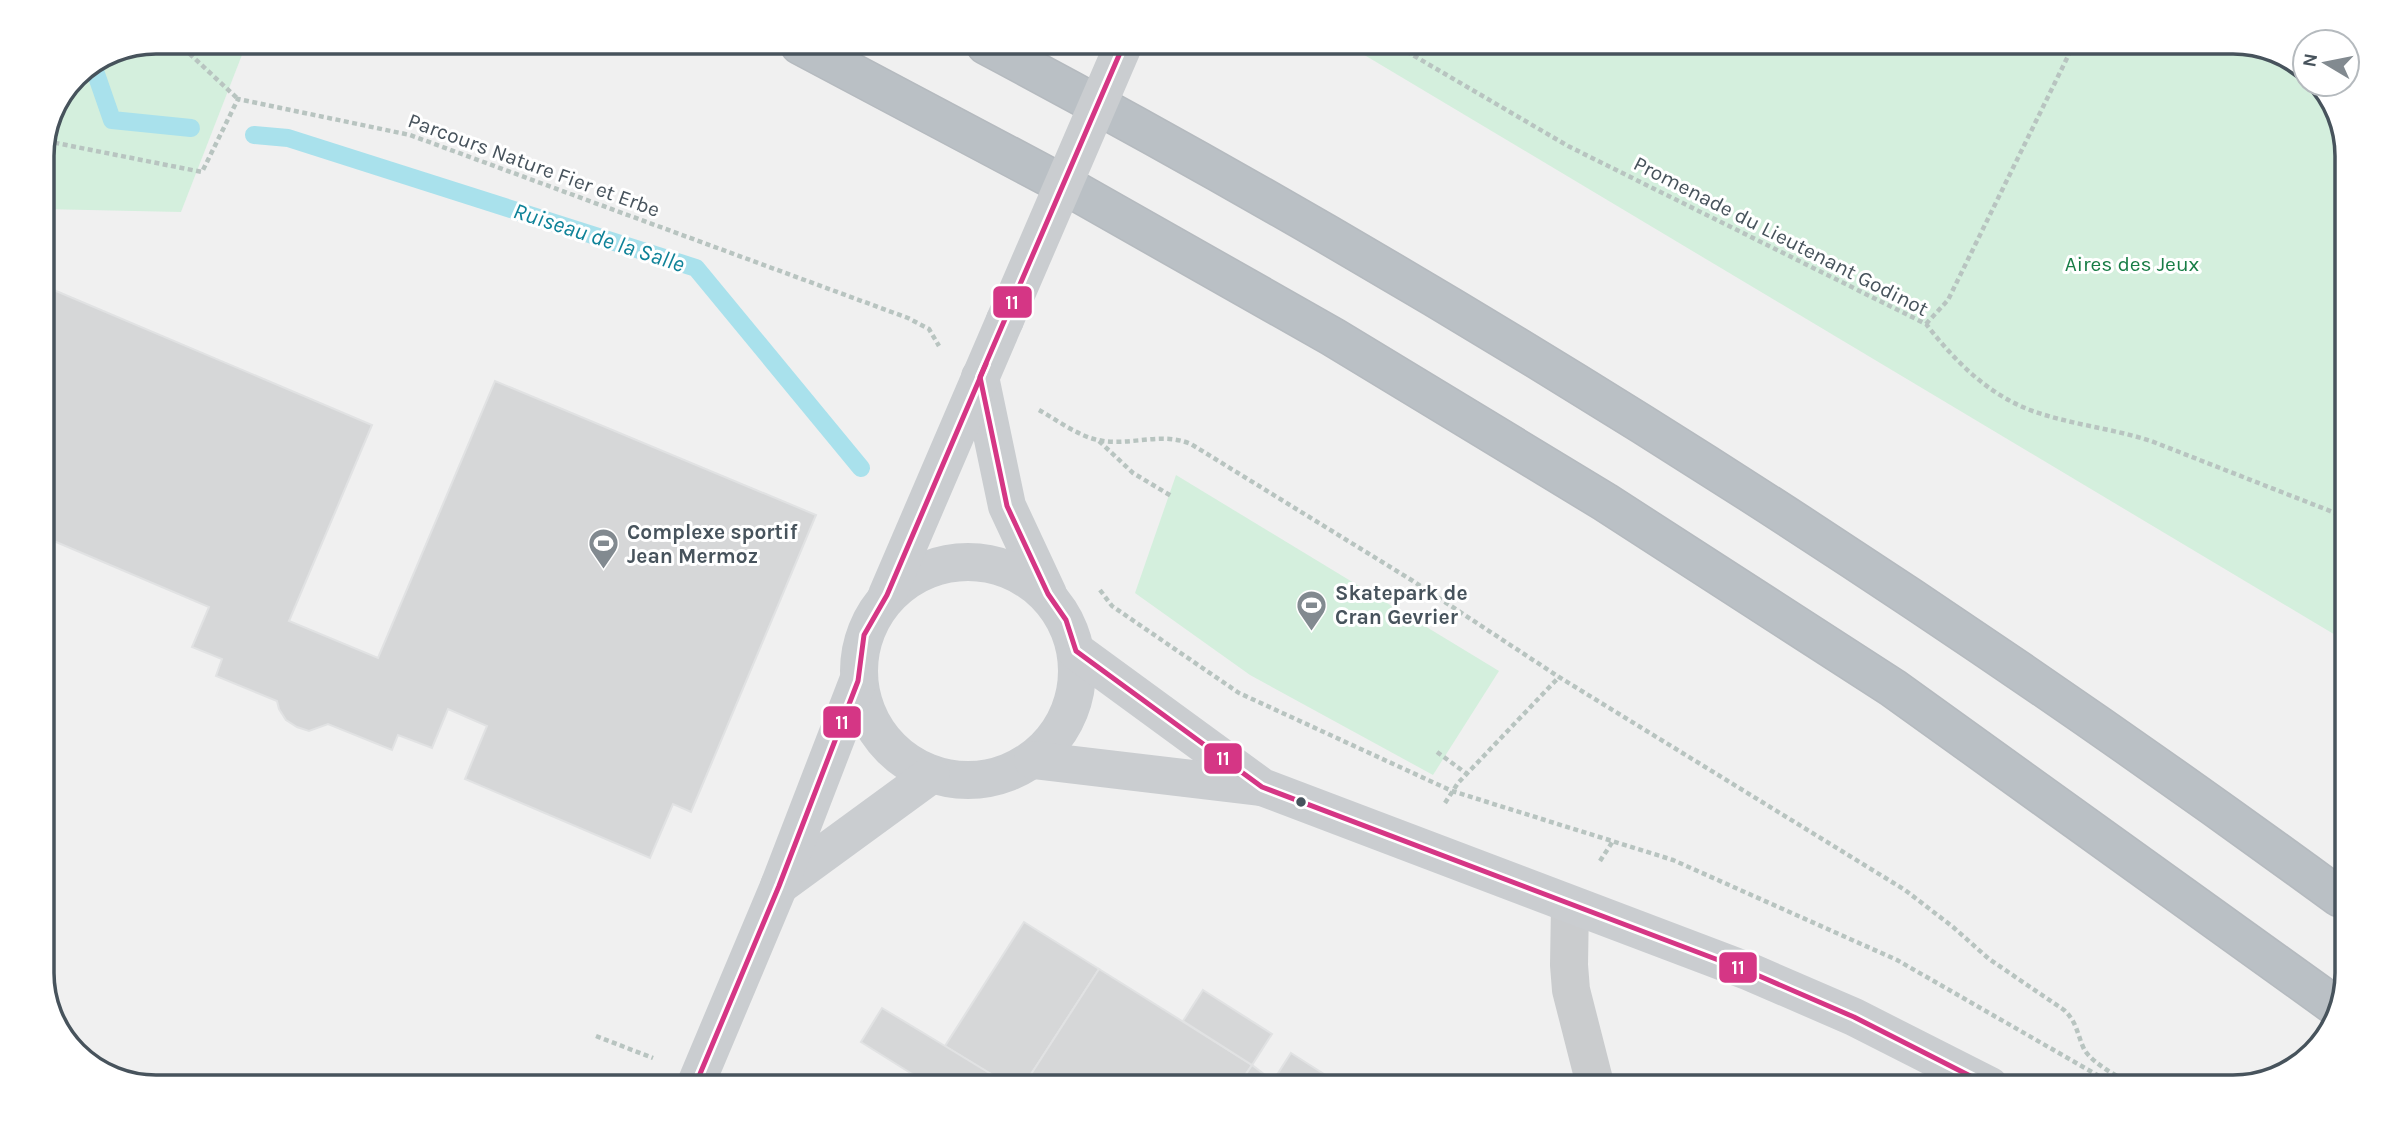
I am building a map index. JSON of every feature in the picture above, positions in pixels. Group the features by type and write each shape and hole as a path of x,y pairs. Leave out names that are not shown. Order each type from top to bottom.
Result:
{"highway":[{"path":"817,54 1079,193 1333,337 1605,502 1893,688 2330,1002"},
{"path":"1000,54 1334,239 1673,442 1997,655 2187,785 2335,894"}],"street":[{"path":"700,1075 779,886 858,681 864,635 887,595 1121,54"},
{"path":"858,681 870,721 895,754 931,775 984,780 1033,761 1061,730 1076,692 1076,651 1066,620 1048,594 1007,506 980,377"},
{"path":"887,595 923,569 968,560 1010,569 1048,594"},
{"path":"1076,651 1262,787"},
{"path":"1033,761 1262,787 1750,972 1831,1007 1969,1075"},
{"path":"779,886 931,775"},
{"path":"1570,905 1571,990 1593,1075"}],"path":[{"path":"55,143 202,172 238,99 190,54"},
{"name":"Promenade du Lieutenant Godinot","path":"1411,54 1568,146 1926,324 1952,358 2011,401 2050,416 2119,430 2151,440 2335,513"},
{"path":"1926,324 1948,300 2069,54"},
{"name":"Parcours Nature Fier et Erbe","path":"238,99 410,135 908,318 929,328 944,356"},
{"path":"1031,406 1099,440 1133,473 1173,497"},
{"path":"1099,440 1180,439 1413,581 1559,677 1905,890 1953,927 1989,960 2064,1010 2073,1018 2084,1049 2093,1060 2118,1075"},
{"path":"1096,586 1112,606 1239,694 1452,791 1673,860 1897,960 2097,1075"},
{"path":"1428,851 1452,791 1559,677"},
{"path":"1437,752 1467,774"},
{"path":"596,1036 642,1054"}],"green space":[{"path":"156,54 242,54 181,212 54,209 54,150 65,111 84,84 117,62"},
{"name":"Aires des Jeux","path":"1363,54 2233,54 2272,62 2291,72 2291,98 2317,98 2329,123 2335,150 2335,635"},
{"name":"Skatepark de Cran Gevrier","path":"1176,475 1499,671 1433,775 1250,675 1135,593"}],"building":[{"name":"Complexe sportif Jean Mermoz","path":"54,290 372,425 289,621 378,658 495,381 816,515 691,812 673,804 650,858 465,779 487,726 448,709 432,748 398,735 392,750 328,724 309,731 297,727 286,720 277,701 216,676 222,659 192,647 209,607 54,541"},
{"path":"1024,922 1099,969 1031,1075 993,1075 945,1046"},
{"path":"1099,969 1252,1065 1245,1075 1031,1075"},
{"path":"1203,990 1272,1034 1252,1065 1183,1021"},
{"path":"882,1008 992,1075 914,1075 861,1042"},
{"path":"1291,1053 1325,1075 1277,1075"},
{"path":"1252,1065 1265,1075 1245,1075"}],"waterway":[{"name":"Ruiseau de la Salle","path":"96,74 112,120 191,128"},
{"name":"Ruiseau de la Salle","path":"254,135 288,138 696,268 861,468"}],"transit line":[{"name":"11","path":"1120,54 980,377 1007,506 1048,594 1066,620 1076,651 1262,787 1750,972 1854,1017 1968,1075"},
{"name":"11","path":"700,1075 779,886 858,681 864,635 887,595 986,364"}],"place":[{"name":"Complexe sportif Jean Mermoz","path":"604,571"},
{"name":"Skatepark de Cran Gevrier","path":"1312,632"}]}
